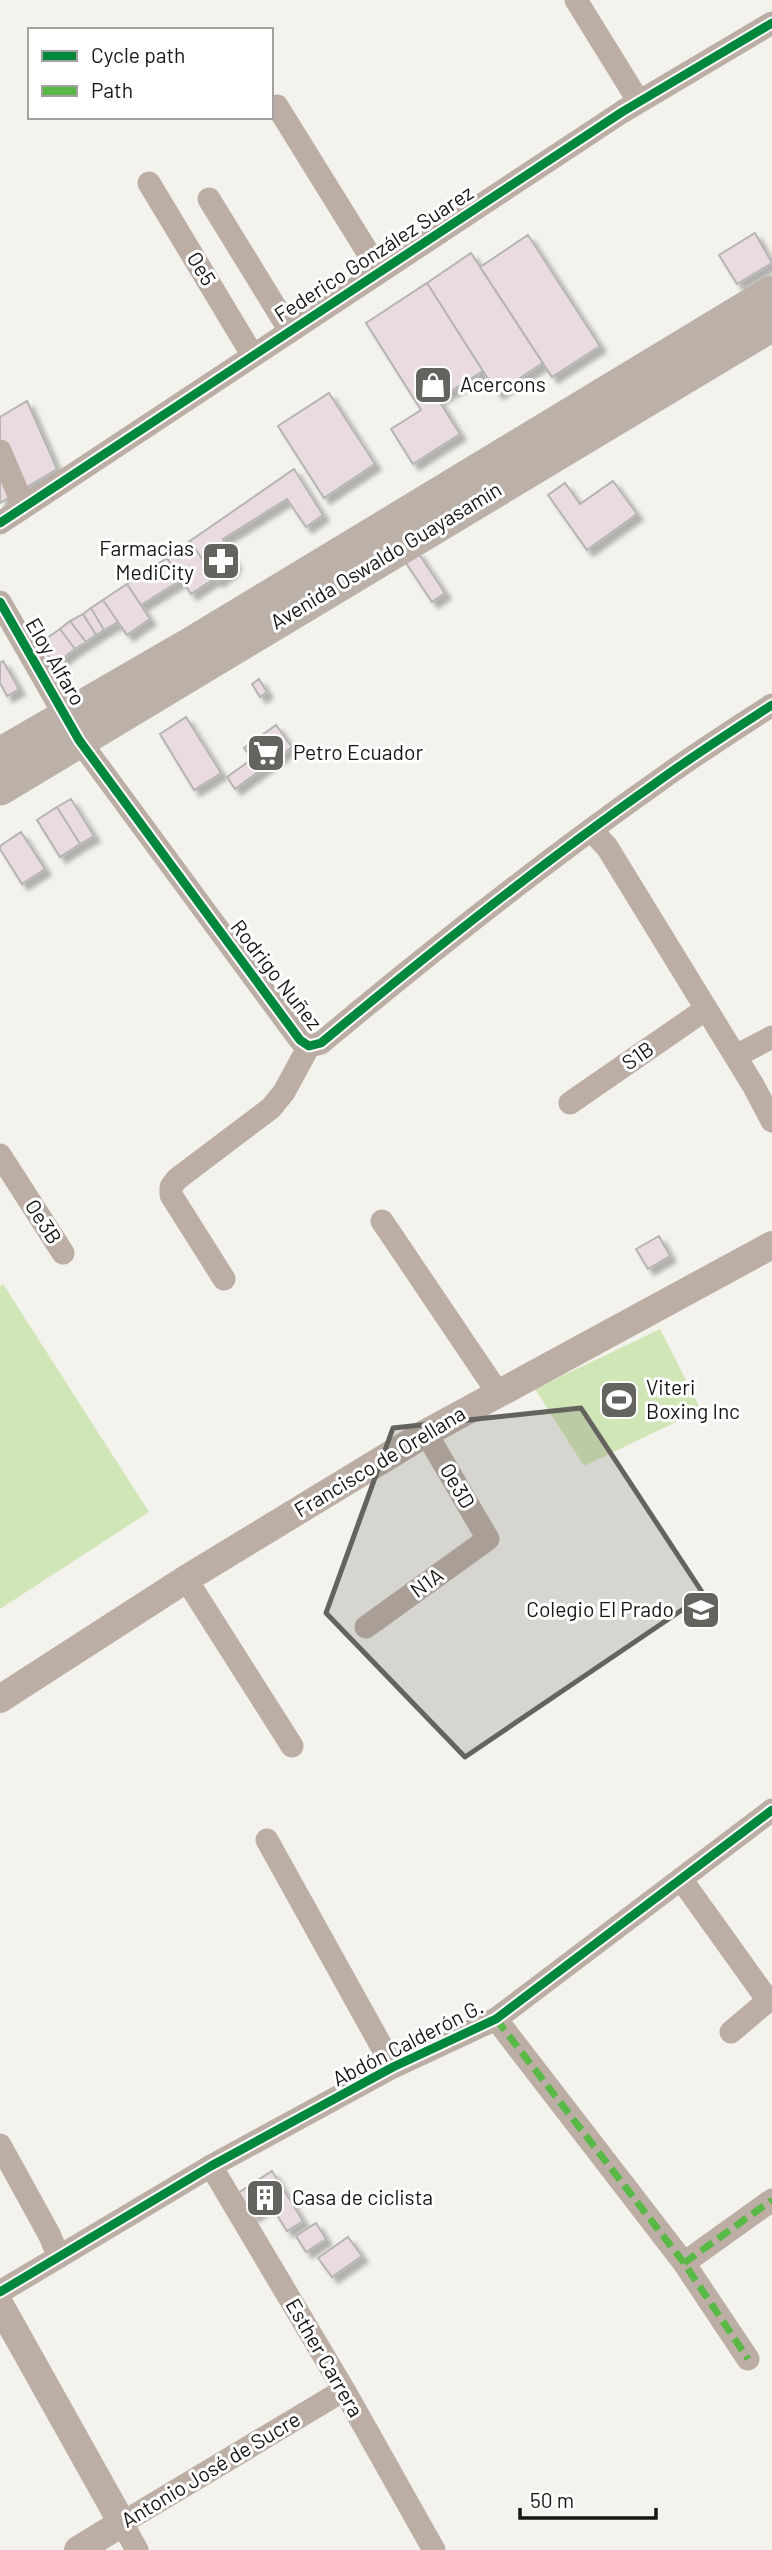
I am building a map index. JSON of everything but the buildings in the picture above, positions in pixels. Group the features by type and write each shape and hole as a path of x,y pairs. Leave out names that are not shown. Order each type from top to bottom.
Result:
{"main road":[{"name":"Avenida Oswaldo Guayasamín","path":"0,788 72,728 262,601 772,292"},
{"name":"Avenida Oswaldo Guayasamín","path":"0,755 72,728 772,324"}],"street":[{"path":"576,0 639,102"},
{"name":"Federico González Suarez","path":"0,523 639,102 772,23"},
{"path":"277,106 380,272"},
{"name":"Oe5","path":"149,183 253,356"},
{"path":"209,199 290,331"},
{"path":"0,451 24,507"},
{"name":"Eloy Alfaro","path":"0,602 72,728"},
{"name":"Rodrigo Nuñez","path":"72,728 300,1040 309,1046 321,1043 440,944 591,830 772,705"},
{"path":"591,830 607,847 736,1056 772,1121"},
{"name":"S1B","path":"570,1103 706,1009"},
{"path":"736,1056 772,1037"},
{"path":"224,1279 171,1195 171,1187 177,1179 271,1108 284,1092 309,1046"},
{"name":"Oe3B","path":"0,1155 63,1253"},
{"path":"382,1221 498,1393"},
{"name":"Francisco de Orellana","path":"0,1699 186,1579 426,1433 772,1245"},
{"name":"Oe3D","path":"426,1433 488,1539"},
{"name":"N1A","path":"366,1627 488,1539"},
{"path":"186,1579 292,1746"},
{"name":"Abdón Calderón G.","path":"0,2292 211,2166 393,2067 496,2019 772,1810"},
{"path":"267,1840 393,2067"},
{"path":"681,1879 767,1999 732,2032"},
{"path":"496,2019 684,2263 748,2359"},
{"path":"0,2145 59,2257"},
{"name":"Esther Carrera","path":"211,2166 344,2390 434,2550"},
{"path":"684,2263 772,2200"},
{"path":"0,2305 137,2550"},
{"name":"Antonio José de Sucre","path":"78,2550 344,2390"}],"highlighted area":[{"path":"581,1408 704,1595 465,1757 326,1613 393,1428"}],"green space":[{"path":"3,1284 149,1512 0,1609 0,1286"},
{"name":"Viteri Boxing Inc","path":"660,1329 701,1410 584,1466 535,1389"}],"marked path":[{"path":"496,2019 684,2263 748,2359"},
{"path":"684,2263 772,2200"}],"cycle path":[{"path":"0,523 622,112 772,23"},
{"path":"0,602 79,740 300,1040 309,1046 321,1043 443,943 568,847 682,764 772,705"},
{"path":"0,2292 211,2166 393,2067 496,2019 772,1810"}],"place":[{"name":"Acercons","path":"433,385"},
{"name":"Farmacias MediCity","path":"221,561"},
{"name":"Petro Ecuador","path":"266,753"},
{"name":"Viteri Boxing Inc","path":"619,1400"},
{"name":"Colegio El Prado","path":"701,1610"},
{"name":"Casa de ciclista","path":"265,2198"}]}
